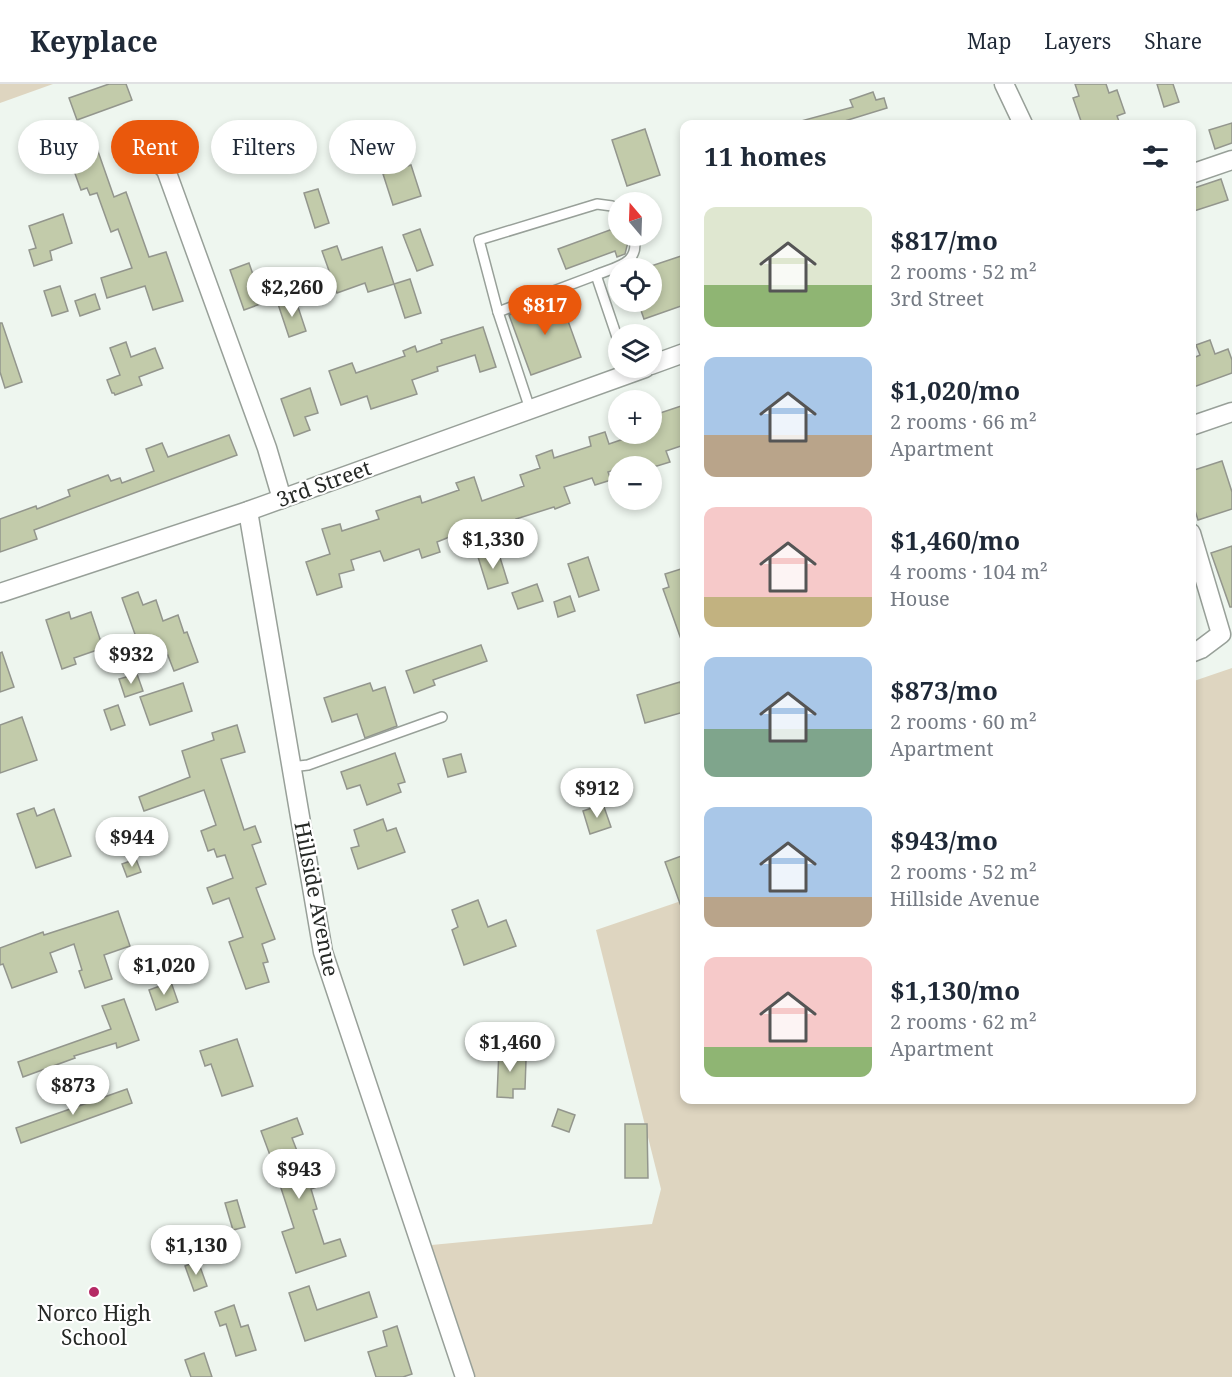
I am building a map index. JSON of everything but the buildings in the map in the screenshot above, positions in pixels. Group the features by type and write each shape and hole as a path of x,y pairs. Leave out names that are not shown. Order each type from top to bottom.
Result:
{"street":[{"path":"1004,84 1021,120"},
{"path":"1196,172 1232,160"},
{"path":"167,174 267,448 282,499"},
{"path":"662,361 680,355"},
{"name":"3rd Street","path":"0,593 248,511 611,378"},
{"path":"1196,424 1232,412"},
{"name":"Hillside Avenue","path":"248,511 323,952 465,1377"},
{"path":"1196,550 1221,634 1196,651"}],"lane":[{"path":"530,409 498,312 479,240 597,204 608,205"},
{"path":"498,312 630,261 636,246"},
{"path":"596,275 613,324"},
{"path":"291,767 308,765 442,717"}],"shaded area":[{"path":"0,84 53,84 0,103"},
{"path":"1232,668 1232,1377 465,1377 421,1246 652,1224 661,1189 596,930 680,901 680,1104 1196,1104 1196,680"}],"place":[{"name":"Norco High School","path":"94,1292"}]}
